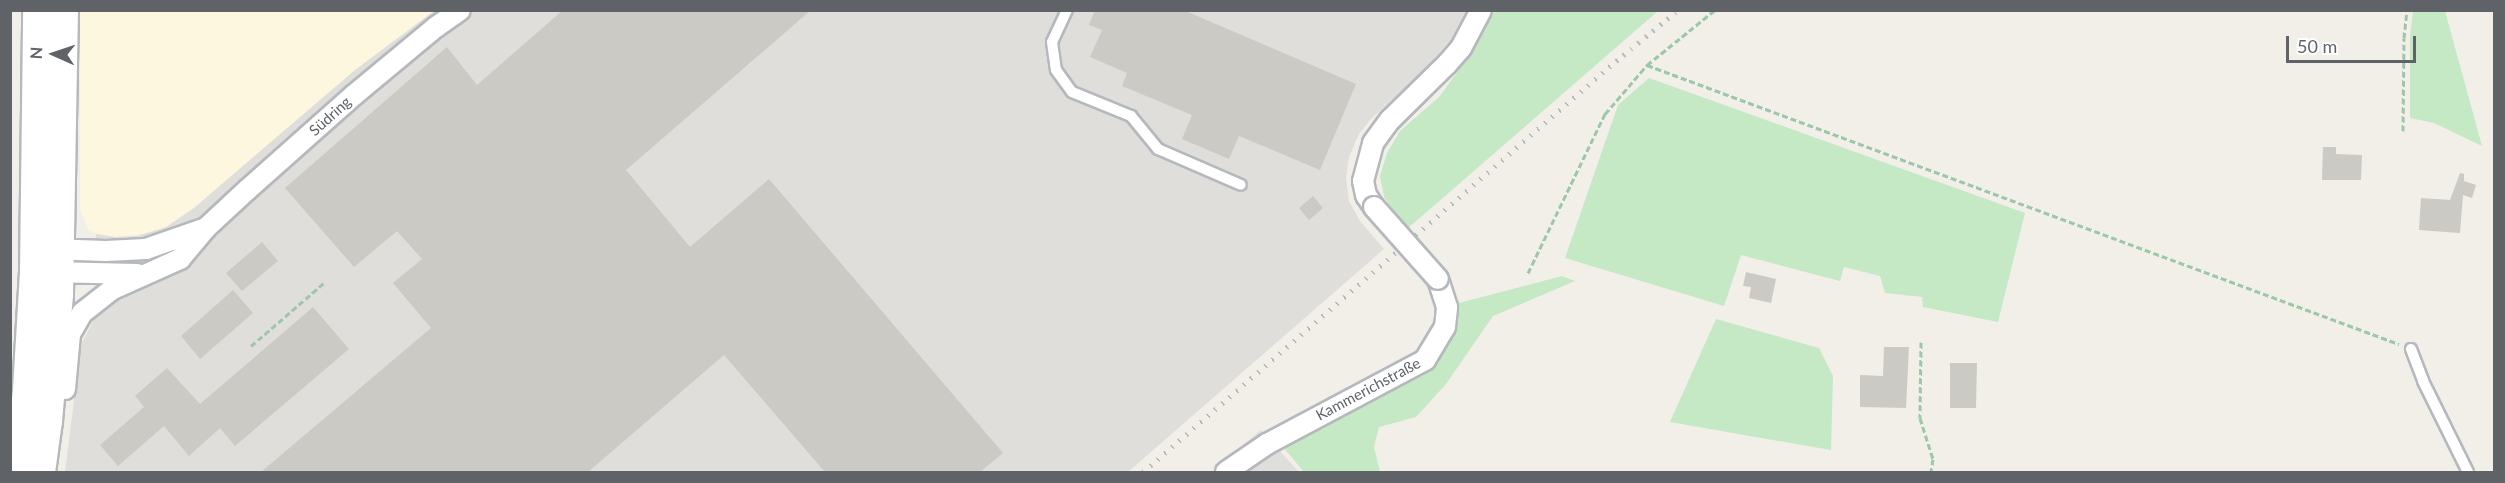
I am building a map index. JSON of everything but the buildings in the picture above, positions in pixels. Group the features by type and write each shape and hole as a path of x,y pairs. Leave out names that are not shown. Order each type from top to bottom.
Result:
{"main road":[{"name":"Südring","path":"34,470 54,363 47,260 37,10"},
{"name":"Südring","path":"47,260 64,10"}],"street":[{"name":"Südring","path":"34,470 61,423 70,334 75,322 98,298 180,259 206,228 354,95 460,10"},
{"name":"Kammerichstraße","path":"1226,472 1267,444 1425,360 1445,327 1445,297 1438,279 1374,207 1366,195 1363,181 1368,155 1377,137 1390,120 1448,64 1461,48 1481,10"},
{"name":"Südring","path":"47,260 106,251 146,249 206,228"},
{"name":"Südring","path":"47,260 146,274"}],"lane":[{"path":"1067,10 1052,42 1056,70 1072,92 1131,116 1158,149 1241,185"},
{"path":"2411,349 2422,381 2468,472"}],"path":[{"path":"1528,273 1605,114 1647,65 1715,10"},
{"path":"2403,131 2404,38 2407,10"},
{"path":"1647,65 2411,349"},
{"path":"251,346 325,282"},
{"path":"1921,342 1920,418 1934,459 1931,472"}],"shaded area":[{"path":"80,11 434,11 355,70 194,208 166,227 152,233 115,237 100,235 89,230 80,209"},
{"path":"434,11 1468,11 1454,36 1421,73 1371,119 1359,134 1349,157 1346,178 1349,201 1360,221 1384,249 1128,472 65,472 81,345 96,315 96,234 115,237 137,236 166,227 194,208 355,70"},
{"path":"1261,430 1299,472 1212,472"}],"green space":[{"path":"1495,10 1658,11 1407,229 1384,197 1380,176 1387,153 1400,131 1439,97 1475,48"},
{"path":"2413,11 2445,11 2482,146 2434,123 2410,118 2410,37"},
{"path":"1649,78 2025,213 1998,322 1923,307 1922,297 1885,293 1880,276 1844,267 1840,281 1741,255 1724,306 1565,258 1618,105"},
{"path":"1562,276 1575,281 1493,316 1446,384 1416,417 1379,427 1374,447 1380,472 1304,472 1283,447 1424,375 1453,332 1459,303"},
{"path":"1716,319 1819,348 1833,376 1831,450 1670,422"}],"railway":[{"path":"1143,472 1616,61 1678,10"}]}
